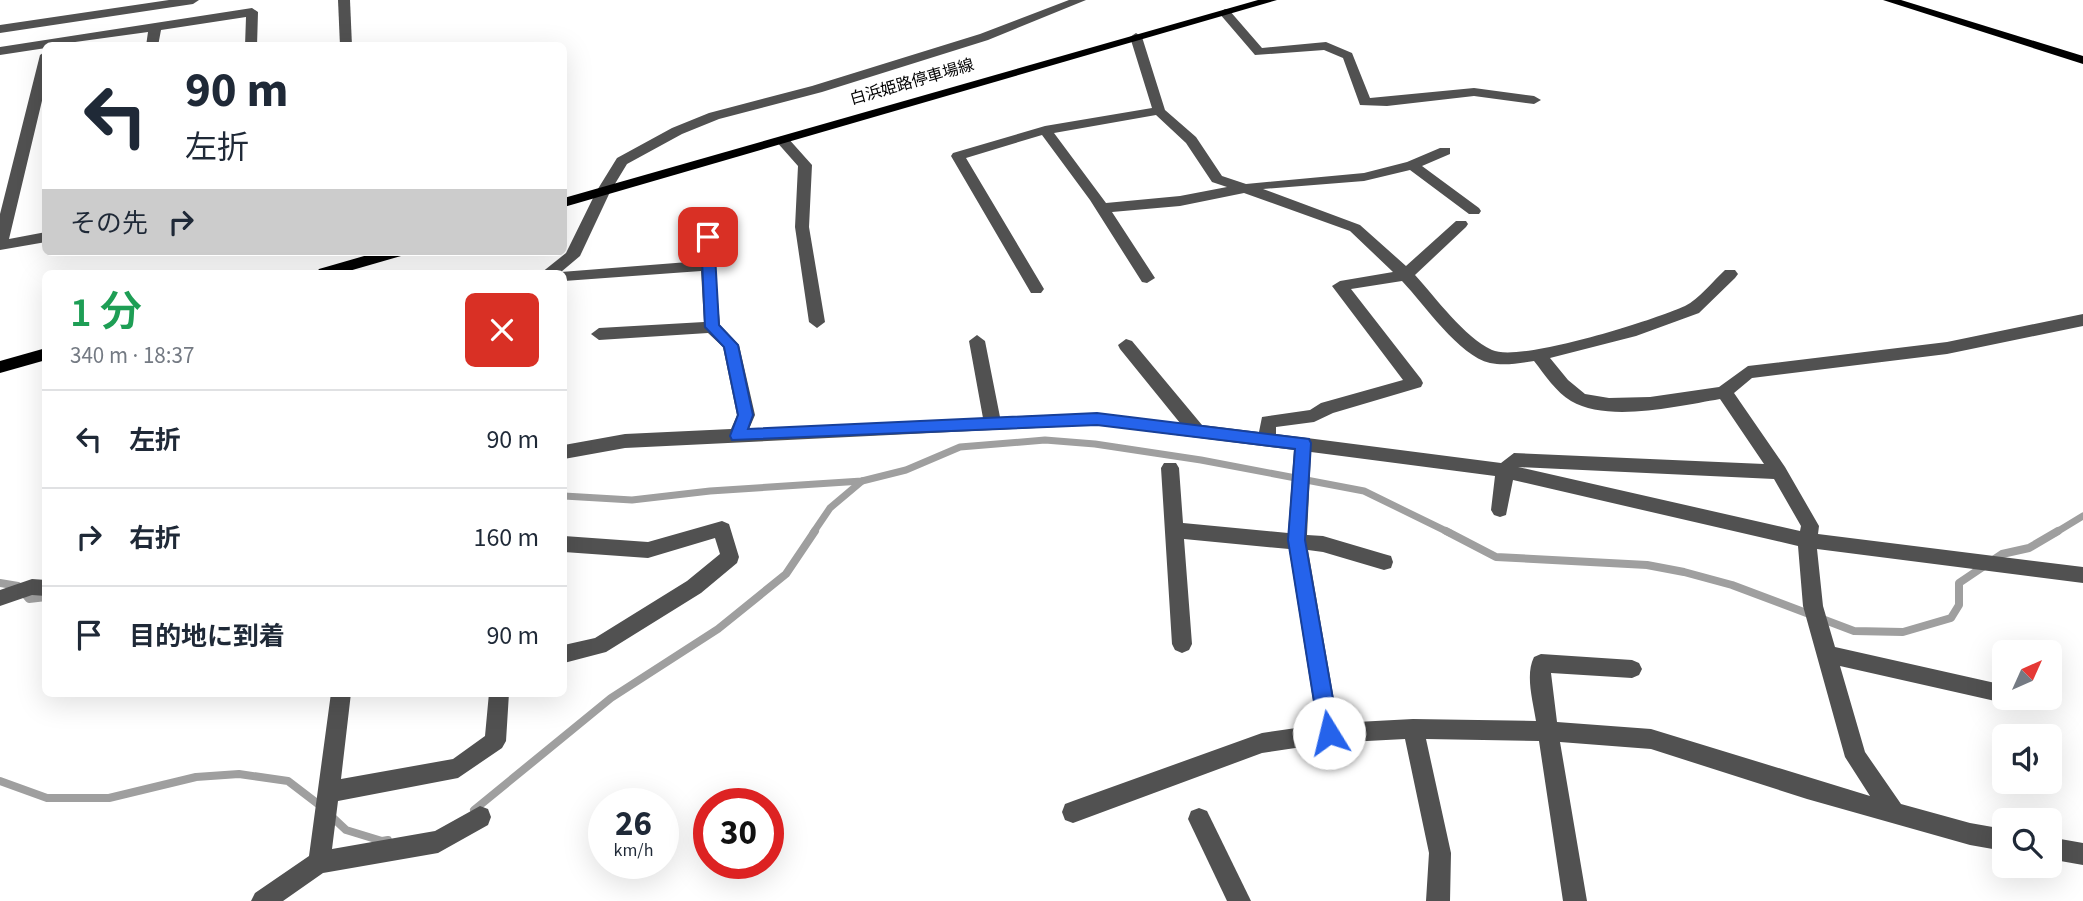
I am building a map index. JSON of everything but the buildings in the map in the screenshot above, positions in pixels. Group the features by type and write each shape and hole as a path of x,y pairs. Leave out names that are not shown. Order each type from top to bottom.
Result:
{"main road":[{"name":"白浜姫路停車場線","path":"567,202 1271,0"},
{"path":"1889,0 2083,60"},
{"path":"334,270 382,256"},
{"path":"0,367 42,355"}],"street":[{"path":"0,29 192,0"},
{"path":"344,0 346,42"},
{"path":"553,270 572,256 603,192 622,161 677,131 714,116 817,89 984,37 1080,0"},
{"path":"78,42 252,12 251,42"},
{"path":"1225,13 1259,52 1326,46 1348,56 1365,102 1474,92 1534,100"},
{"path":"153,42 155,27"},
{"path":"1136,37 1159,111 1191,140 1217,179 1317,212 1355,228 1406,275 1470,345 1491,357 1507,359 1538,355 1630,332 1693,309 1730,274"},
{"path":"0,51 42,48"},
{"path":"42,69 0,244 42,238"},
{"path":"1036,289 958,156 1045,130 1159,111"},
{"path":"1045,130 1068,157 1147,278"},
{"path":"782,140 805,165 802,227 817,322"},
{"path":"1103,208 1180,201 1272,184 1364,177 1412,165 1446,151"},
{"path":"1412,165 1474,211"},
{"path":"1268,438 1268,422 1314,416 1326,408 1415,383 1340,286 1406,275 1461,224"},
{"path":"708,237 712,327 731,345 746,415 737,436"},
{"path":"567,276 709,265"},
{"path":"1538,355 1576,397 1591,403 1661,402 1724,392 1748,372 1947,348 2083,320"},
{"path":"599,334 712,327"},
{"path":"977,341 993,424"},
{"path":"1126,345 1197,430"},
{"path":"1724,392 1779,472 1810,526 1807,540 1813,607 1856,757 1893,811"},
{"path":"567,451 625,441 1097,419 1268,438 1504,470 1807,540 2083,575"},
{"path":"1303,443 1297,540 1329,733"},
{"path":"1500,510 1504,470 1514,460 1779,472"},
{"path":"1170,468 1182,644"},
{"path":"567,544 648,550 722,528 730,557 694,587 599,646 567,653"},
{"path":"1174,530 1297,540 1323,544 1384,562"},
{"path":"1824,644 1992,691"},
{"path":"1575,901 1541,687 1541,663 1632,669"},
{"path":"318,862 340,697"},
{"path":"328,792 458,768 495,740 499,697"},
{"path":"1413,729 1440,853 1438,901"},
{"path":"1073,812 1262,743 1329,733 1413,729 1548,732 1650,739 1807,789 1992,838"},
{"path":"263,901 318,862 438,842 480,817"},
{"path":"1199,819 1239,901"},
{"path":"2062,850 2083,854"}],"waterway":[{"path":"862,481 906,470 960,447 1045,440 1095,444 1201,460 1364,491 1447,532"},
{"path":"567,496 632,500 710,491 862,481"},
{"path":"813,533 830,508 862,481"},
{"path":"2055,533 2083,516"},
{"path":"474,810 611,698 718,629 786,574 815,531"},
{"path":"1447,532 1496,557 1647,565 1732,585 1854,631 1903,632 1951,618 1959,605 1959,583 2002,554 2029,548 2058,531"},
{"path":"0,583 18,586 29,599 42,597"},
{"path":"0,781 47,798 109,798 196,777 239,774 288,781 322,807"},
{"path":"330,815 346,830 382,841 388,840"}],"route":[{"path":"708,237 712,327 731,345 746,415 737,436 1097,419 1303,443 1297,540 1329,733"}]}
